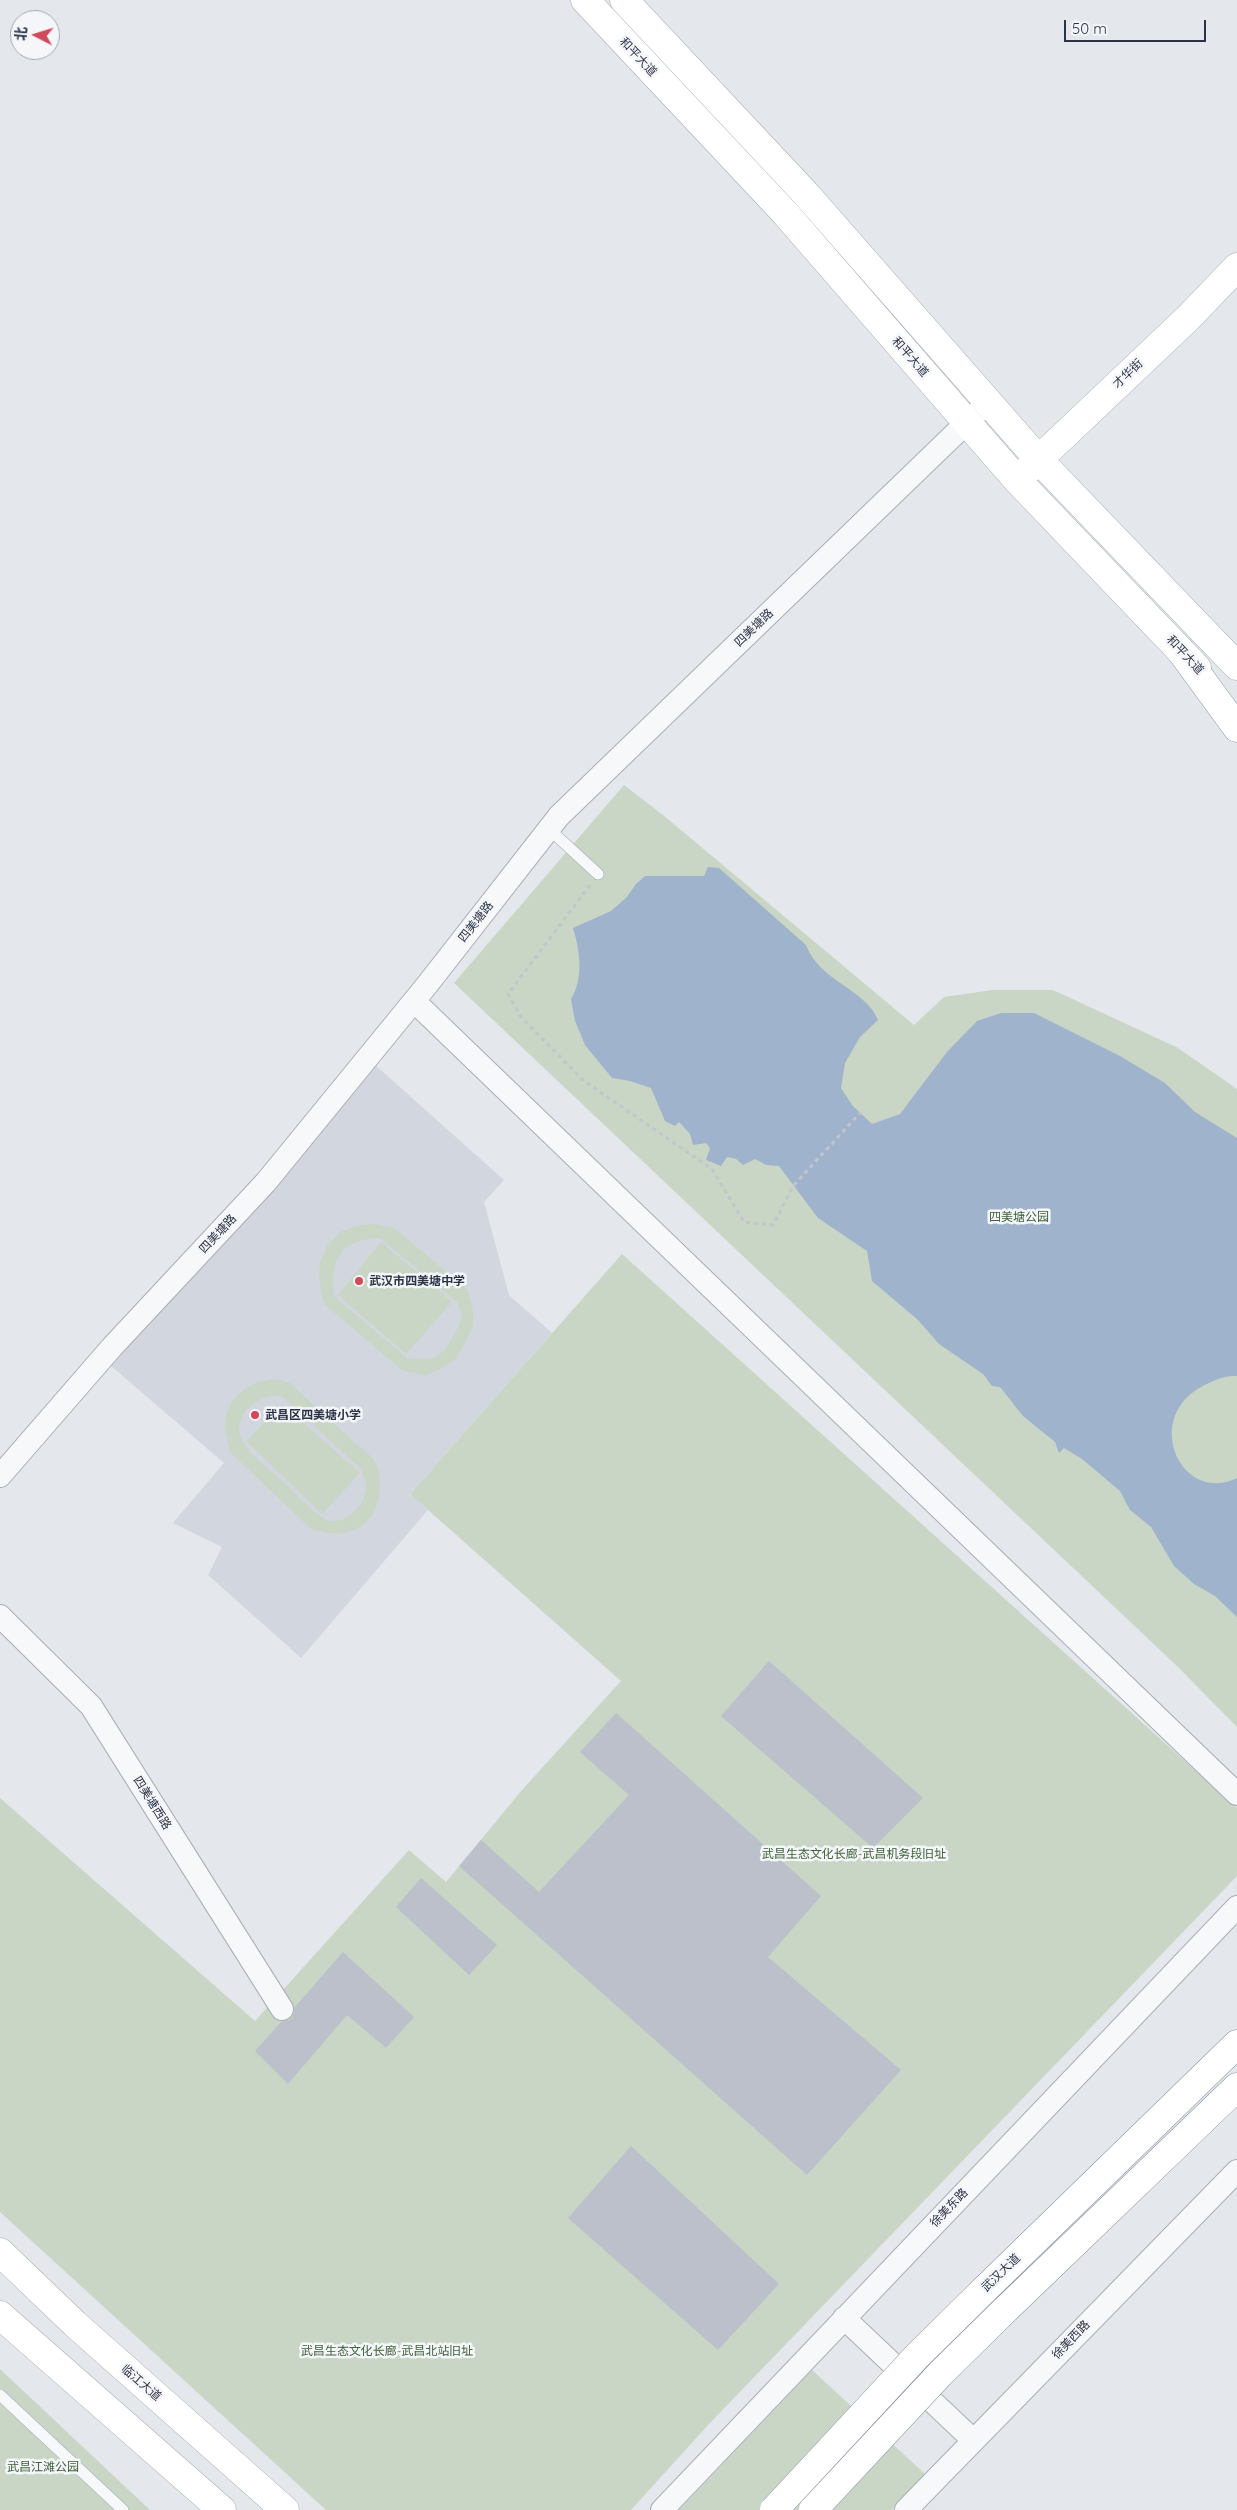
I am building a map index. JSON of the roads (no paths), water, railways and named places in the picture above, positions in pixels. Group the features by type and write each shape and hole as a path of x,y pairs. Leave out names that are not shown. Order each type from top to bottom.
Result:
{"main road":[{"name":"和平大道","path":"585,0 785,213 1018,480 1180,650 1237,713"},
{"path":"624,0 806,194 1039,460 1237,666"},
{"name":"才华街","path":"1018,480 1188,318 1237,266"},
{"path":"1180,650 1237,728"},
{"name":"武汉大道","path":"774,2510 918,2355 1237,2044"},
{"path":"813,2510 940,2374 1237,2088"},
{"name":"临江大道","path":"0,2252 75,2324 285,2510"},
{"path":"0,2315 222,2510"},
{"path":"174,2468 166,2442 167,2436 171,2433 184,2439 253,2502 285,2510"}],"street":[{"name":"四美塘路","path":"0,1476 112,1347 266,1182 414,1001 559,816 988,402"},
{"path":"414,1001 1237,1794"},
{"name":"四美塘西路","path":"0,1616 91,1706 282,2009"},
{"name":"徐美东路","path":"662,2510 1237,1907"},
{"name":"徐美西路","path":"906,2510 1237,2171"},
{"path":"844,2318 974,2440"}],"lane":[{"path":"549,829 598,874"},
{"path":"0,2395 123,2510"}],"water":[{"name":"四美塘公园","path":"708,867 719,868 806,945 821,968 864,1000 872,1009 878,1020 860,1037 845,1063 841,1088 852,1105 872,1124 900,1114 947,1052 977,1021 1001,1013 1034,1013 1120,1056 1165,1083 1195,1112 1237,1138 1237,1376 1223,1377 1209,1383 1183,1401 1174,1419 1172,1437 1176,1455 1186,1470 1200,1480 1217,1483 1237,1478 1237,1617 1215,1596 1194,1584 1174,1566 1151,1527 1130,1510 1120,1491 1082,1459 1064,1448 1059,1453 1055,1442 1023,1416 1000,1387 992,1386 983,1374 939,1344 918,1320 872,1281 867,1251 818,1218 779,1166 766,1165 755,1159 743,1165 736,1159 727,1157 721,1166 706,1160 710,1148 706,1143 693,1145 690,1134 679,1122 675,1126 665,1121 651,1088 630,1081 612,1078 585,1045 575,1021 571,999 578,982 580,964 573,928 611,911 626,898 636,884 645,876 704,876"}],"place":[{"name":"武汉市四美塘中学","path":"359,1281"},
{"name":"武昌区四美塘小学","path":"255,1415"}],"park label":[{"name":"武昌生态文化长廊-武昌机务段旧址","path":"854,1854"},
{"name":"武昌生态文化长廊-武昌北站旧址","path":"387,2351"},
{"name":"武昌江滩公园","path":"43,2467"}]}
